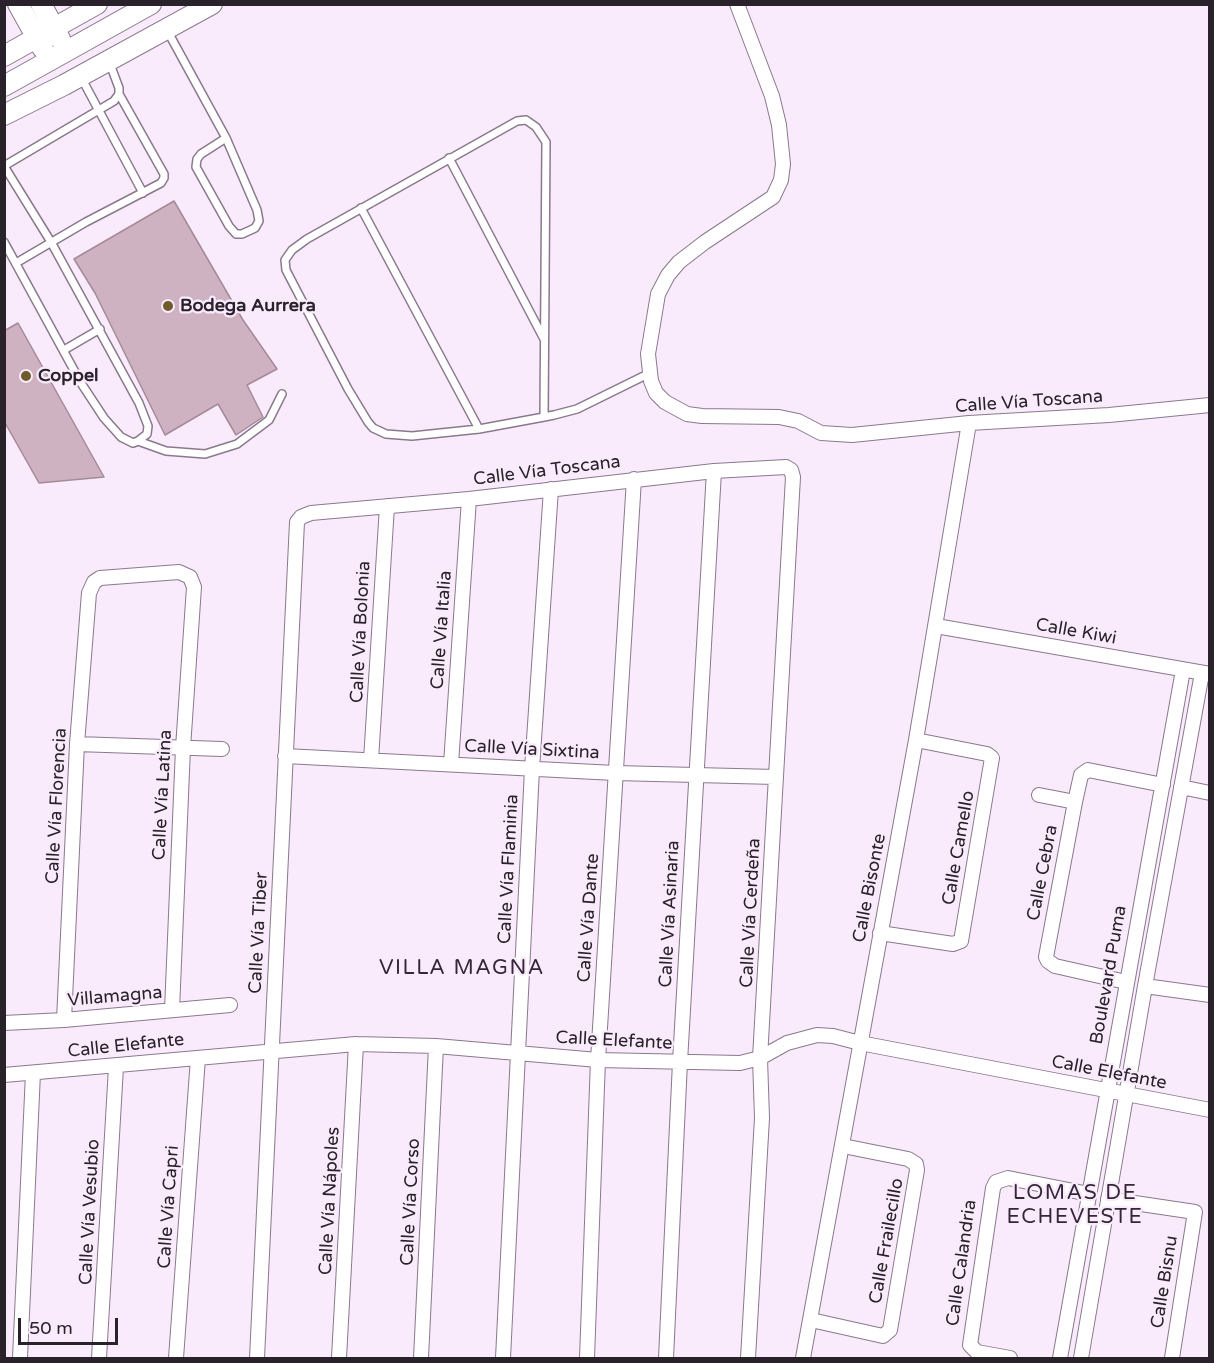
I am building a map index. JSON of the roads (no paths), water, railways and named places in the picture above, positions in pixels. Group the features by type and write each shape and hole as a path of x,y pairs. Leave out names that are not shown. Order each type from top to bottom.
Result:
{"main road":[{"path":"18,4 50,61 72,81"},
{"path":"41,4 67,51 72,81"},
{"path":"4,56 97,4"},
{"path":"4,86 151,4"},
{"path":"4,115 108,62 213,4"}],"street":[{"path":"650,374 648,354 653,317 658,294 668,275 679,261 772,196 781,180 783,164 781,145 772,96 755,46 737,4"},
{"name":"Calle Vía Toscana","path":"650,374 656,393 664,402 687,414 779,417 798,421 821,433 852,435 969,423 1109,415 1209,405"},
{"name":"Calle Bisonte","path":"803,1359 916,740 969,423"},
{"name":"Calle Vía Toscana","path":"306,514 469,499 714,471 786,467 791,470"},
{"name":"Calle Vía Cerdeña","path":"748,1359 762,1118 760,1058 793,477 791,470"},
{"name":"Calle Vía Asinaria","path":"666,1359 695,774 714,471"},
{"name":"Calle Vía Dante","path":"587,1359 598,1060 634,479"},
{"name":"Calle Vía Flaminia","path":"503,1359 532,769 551,489"},
{"name":"Calle Vía Italia","path":"450,764 469,499"},
{"name":"Calle Vía Bolonia","path":"371,760 387,506"},
{"name":"Calle Vía Tiber","path":"257,1359 296,526 306,514"},
{"name":"Calle Vía Latina","path":"89,593 94,582 107,577 179,572 185,573 193,581 183,748 172,1010"},
{"name":"Calle Vía Florencia","path":"64,1020 77,744 89,593"},
{"name":"Calle Kiwi","path":"936,626 1206,674"},
{"name":"Boulevard Puma","path":"1060,1359 1183,670"},
{"name":"Boulevard Puma","path":"1082,1359 1181,787 1206,674"},
{"name":"Calle Camello","path":"880,933 954,944 961,941 992,758 987,754 916,740"},
{"path":"77,744 222,749"},
{"name":"Calle Vía Sixtina","path":"285,756 615,773 776,777"},
{"name":"Calle Cebra","path":"1126,982 1052,965 1046,957 1079,780 1084,772 1092,770 1163,785"},
{"path":"1181,787 1209,793"},
{"path":"1039,795 1075,802"},
{"path":"1145,986 1209,995"},
{"name":"Villamagna","path":"4,1023 230,1005"},
{"name":"Calle Elefante","path":"4,1075 116,1067 356,1044 436,1046 598,1060 750,1062 787,1043 817,1035 833,1036 1209,1110"},
{"name":"Calle Vía Nápoles","path":"339,1359 356,1044"},
{"name":"Calle Vía Corso","path":"422,1359 436,1046"},
{"name":"Calle Vía Capri","path":"176,1359 198,1058"},
{"name":"Calle Vía Vesubio","path":"99,1359 116,1067"},
{"path":"20,1359 33,1073"},
{"name":"Calle Frailecillo","path":"811,1320 883,1335 889,1332 917,1170 916,1164 908,1159 843,1146"},
{"name":"Calle Calandria","path":"1010,1359 983,1354 970,1345 990,1197 996,1182 1008,1178 1089,1194"},
{"name":"Calle Bisnu","path":"1108,1199 1195,1212 1172,1359"}],"lane":[{"path":"167,29 226,138 257,210 259,221 255,228 242,234 236,234 229,226 196,167 197,159 201,154 226,138"},
{"path":"16,263 115,206 161,183 164,174 119,94 118,81 108,62"},
{"path":"72,81 99,111 143,193"},
{"path":"4,242 104,418 121,437 133,443 138,441 147,434 146,418 51,242 4,166 99,111 114,101 119,94"},
{"path":"544,417 546,142 536,127 526,120 517,121 307,239 292,250 285,260 286,270 348,389 368,422 386,434 412,436 479,429 544,417 577,409 650,374"},
{"path":"449,158 544,340"},
{"path":"361,208 479,429"},
{"path":"64,350 100,329"},
{"path":"138,441 166,451 205,454 237,444 269,420 282,394"}],"place":[{"name":"Bodega Aurrera","path":"168,306"},
{"name":"Coppel","path":"26,376"}],"district":[{"name":"VILLA MAGNA","path":"462,968"},
{"name":"LOMAS DE ECHEVESTE","path":"1075,1205"}]}
